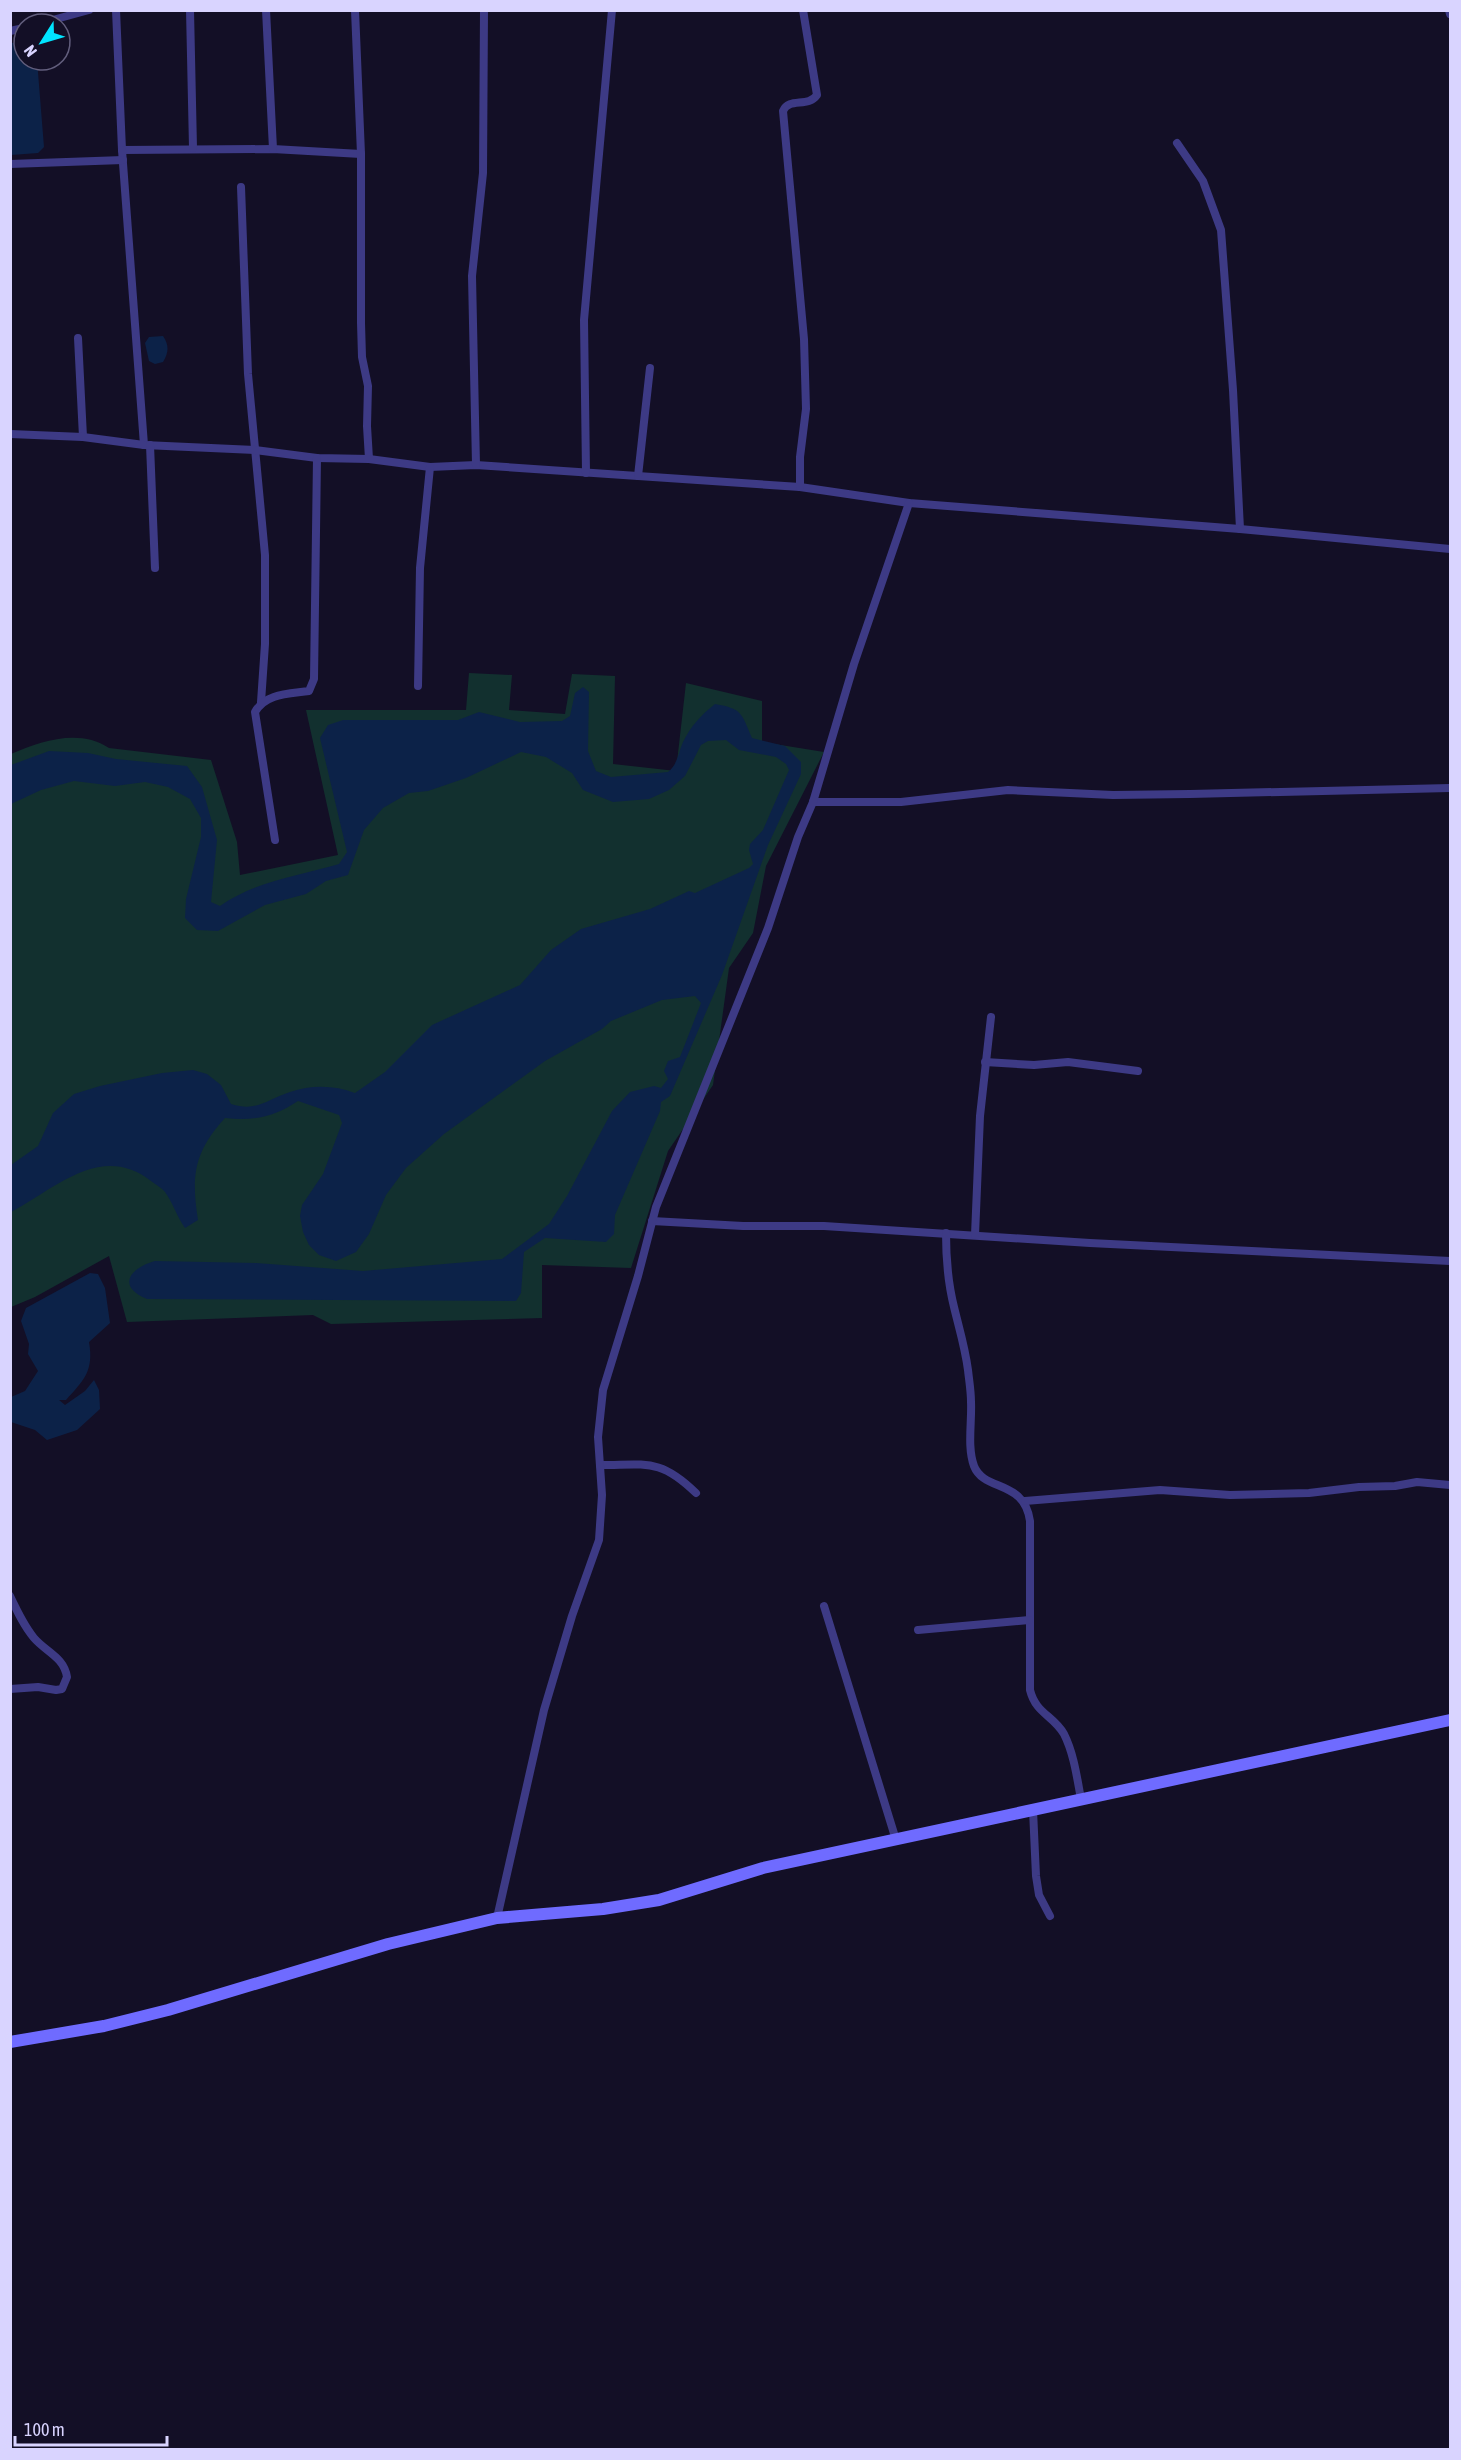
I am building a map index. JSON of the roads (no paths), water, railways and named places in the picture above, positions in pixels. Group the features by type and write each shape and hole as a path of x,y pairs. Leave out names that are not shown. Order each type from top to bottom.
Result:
{"street":[{"path":"72,15 89,10"},
{"path":"116,10 122,150 147,445 154,568"},
{"path":"190,10 193,148"},
{"path":"266,10 273,149"},
{"path":"355,10 361,154 362,357 368,386 369,459"},
{"path":"476,465 472,276 483,173 484,10"},
{"path":"586,473 584,320 612,10"},
{"path":"800,487 800,457 806,409 804,339 783,111 790,104 809,102 817,95 803,10"},
{"path":"1177,143 1203,181 1221,230 1233,390 1240,529"},
{"path":"122,150 273,149 361,154"},
{"path":"10,164 123,160"},
{"path":"242,187 248,374 265,555 265,644 261,702 255,712 274,840"},
{"path":"78,338 83,437"},
{"path":"638,476 650,368"},
{"path":"10,434 83,437 147,445 255,450 317,458 369,459 430,467 476,465 800,487 909,502 1450,549"},
{"path":"261,702 270,698 309,691 314,679 317,458"},
{"path":"418,686 420,568 430,467"},
{"path":"497,1918 544,1710 572,1616 599,1540 602,1495 598,1437 603,1390 638,1276 652,1221 764,938 798,837 813,802 854,664 909,502"},
{"path":"813,802 901,802 1008,790 1113,795 1450,788"},
{"path":"975,1235 980,1116 991,1017"},
{"path":"986,1062 1034,1065 1068,1062 1138,1071"},
{"path":"652,1221 743,1226 824,1226 1090,1244 1450,1261"},
{"path":"946,1233 946,1252 953,1305 964,1342 968,1368 971,1399 971,1452 975,1467 979,1475 1025,1501 1160,1490 1230,1495 1309,1493 1418,1482 1450,1485"},
{"path":"600,1465 657,1466 671,1472 696,1493"},
{"path":"1025,1501 1030,1521 1030,1690 1032,1700 1043,1713 1053,1719 1064,1735 1081,1799"},
{"path":"10,1596 22,1621 35,1639 52,1651 61,1662 67,1677 62,1689 38,1687 10,1689"},
{"path":"824,1606 896,1840"},
{"path":"918,1630 1029,1620"},
{"path":"10,2042 104,2026 168,2010 388,1944 497,1918 603,1910 659,1900 763,1868 1450,1720"},
{"path":"1033,1810 1036,1876 1039,1894 1050,1916"}],"water":[{"path":"11,43 12,72 38,72 44,147 38,153 11,155"},
{"path":"163,336 168,349 163,362 155,364 149,361 145,343 149,337"},
{"path":"583,687 589,692 588,751 596,771 611,777 668,772 676,762 689,731 715,704 736,710 746,723 752,738 785,746 801,762 801,774 768,845 722,975 670,1096 661,1102 660,1111 615,1215 614,1234 606,1242 545,1238 524,1252 521,1293 516,1301 147,1299 137,1294 129,1283 133,1273 155,1261 256,1263 363,1271 502,1259 549,1224 567,1196 612,1111 630,1092 654,1086 661,1088 668,1079 664,1071 668,1061 680,1057 701,1003 695,996 662,1000 611,1021 602,1029 545,1061 444,1134 406,1168 386,1195 369,1234 356,1252 336,1261 319,1255 309,1245 303,1232 300,1216 302,1205 323,1174 342,1123 339,1115 298,1101 281,1111 263,1117 225,1118 207,1142 197,1165 195,1190 198,1220 185,1228 162,1189 132,1170 114,1166 79,1173 11,1212 11,1165 38,1146 53,1113 74,1094 162,1073 193,1070 207,1074 221,1085 231,1104 240,1106 255,1106 290,1092 314,1087 339,1088 355,1093 385,1072 432,1025 520,985 551,950 581,929 650,909 689,891 695,893 749,868 753,864 749,850 750,844 763,830 789,770 786,764 776,757 739,750 726,740 708,741 701,745 685,776 669,790 649,799 613,802 583,790 572,773 546,757 521,752 466,778 428,791 409,793 383,808 364,830 348,875 326,881 306,894 265,905 218,931 197,930 185,918 186,899 201,837 201,818 190,799 168,787 145,782 115,786 74,781 41,790 11,804 11,765 49,751 88,753 116,759 187,766 202,787 217,840 211,902 220,906 263,885 339,864 347,852 320,738 328,725 343,720 458,720 479,712 520,722 562,721 570,716 575,693"},
{"path":"90,1273 98,1274 105,1288 110,1323 89,1342 89,1368 83,1381 66,1400 59,1400 65,1405 85,1391 94,1380 99,1390 100,1409 77,1430 47,1440 35,1430 11,1422 11,1397 25,1391 38,1371 28,1354 29,1344 21,1321 26,1308"}]}
